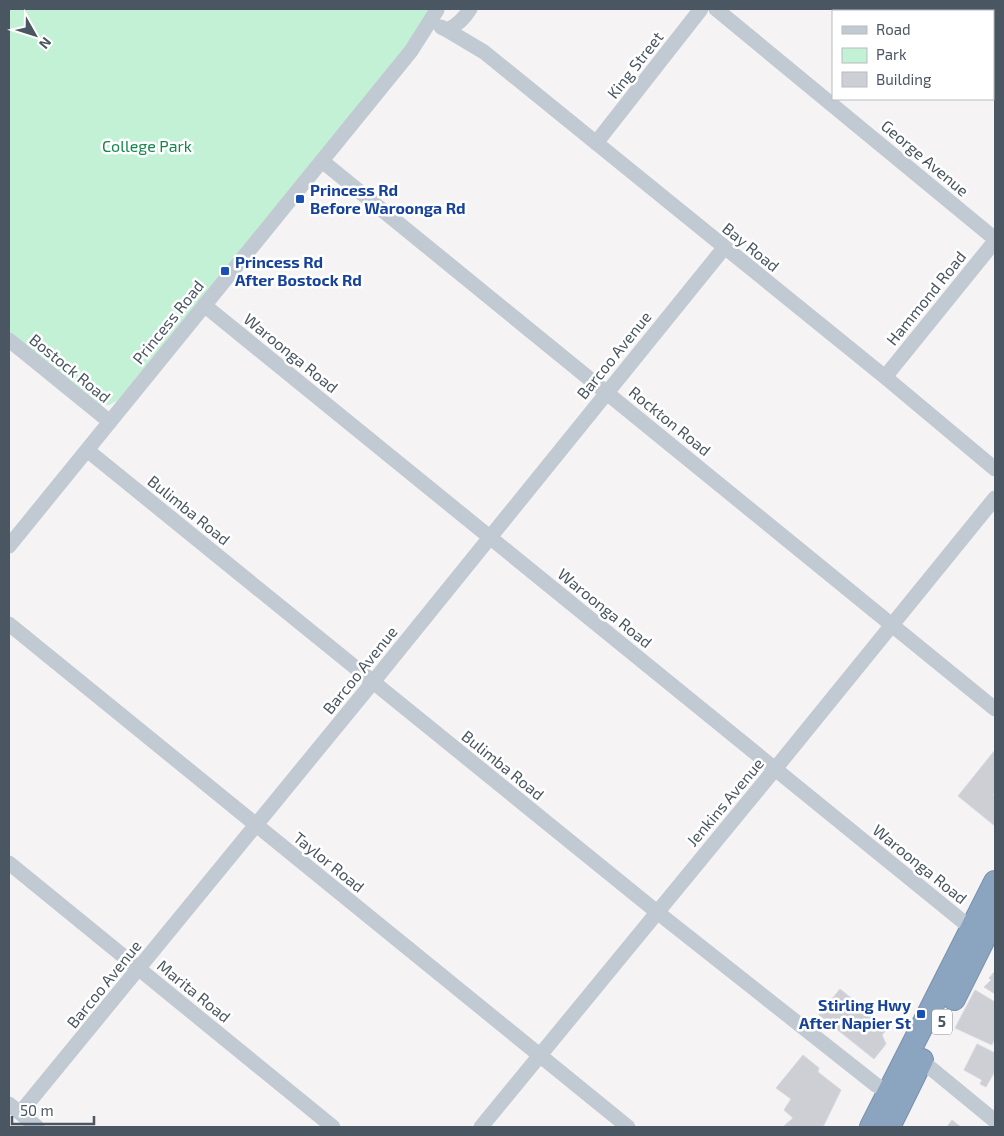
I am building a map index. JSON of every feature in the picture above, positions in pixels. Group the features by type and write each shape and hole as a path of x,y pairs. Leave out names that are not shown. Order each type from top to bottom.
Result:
{"highway":[{"name":"5","path":"870,1127 896,1095 915,1058 978,934 995,883"},
{"name":"5","path":"978,934 995,917"},
{"name":"5","path":"888,1127 896,1095"}],"street":[{"path":"437,9 438,22 445,29"},
{"name":"Princess Road","path":"9,544 411,51 437,9"},
{"name":"King Street","path":"596,142 701,9"},
{"name":"George Avenue","path":"716,9 995,240"},
{"name":"Bay Road","path":"467,14 484,52"},
{"name":"Princess Road","path":"411,51 445,29 457,25 467,14"},
{"name":"Bay Road","path":"445,29 484,52 885,377 995,470"},
{"name":"Rockton Road","path":"322,161 995,709"},
{"name":"Hammond Road","path":"885,377 995,240"},
{"name":"Barcoo Avenue","path":"14,1109 139,970 724,248"},
{"name":"Waroonga Road","path":"204,305 978,934"},
{"name":"Bostock Road","path":"9,340 110,422"},
{"name":"Bulimba Road","path":"87,450 657,912 876,1085 896,1095"},
{"name":"Jenkins Avenue","path":"481,1127 995,498"},
{"name":"Taylor Road","path":"9,624 628,1127"},
{"name":"Marita Road","path":"9,863 333,1127"},
{"path":"915,1058 995,1121"},
{"path":"14,1109 37,1127"}],"green space":[{"name":"College Park","path":"9,9 432,9 402,51 118,400 109,405 100,405 9,334"}],"building":[{"path":"995,750 995,792 993,795 995,797 995,826 958,796"},
{"path":"995,971 995,994 984,987 991,980 989,978"},
{"path":"840,989 888,1028 882,1035 886,1044 874,1059 819,1015"},
{"path":"975,990 995,1002 995,1038 992,1045 955,1028"},
{"path":"977,1044 995,1053 995,1071 986,1087 980,1084 982,1080 964,1070"},
{"path":"803,1055 819,1068 818,1072 841,1090 823,1127 783,1127 793,1118 784,1110 791,1099 776,1088"},
{"path":"952,1120 961,1127 947,1127"}],"place":[{"name":"Princess Rd Before Waroonga Rd","path":"300,199"},
{"name":"Princess Rd After Bostock Rd","path":"225,271"},
{"name":"Stirling Hwy After Napier St","path":"921,1014"}]}
